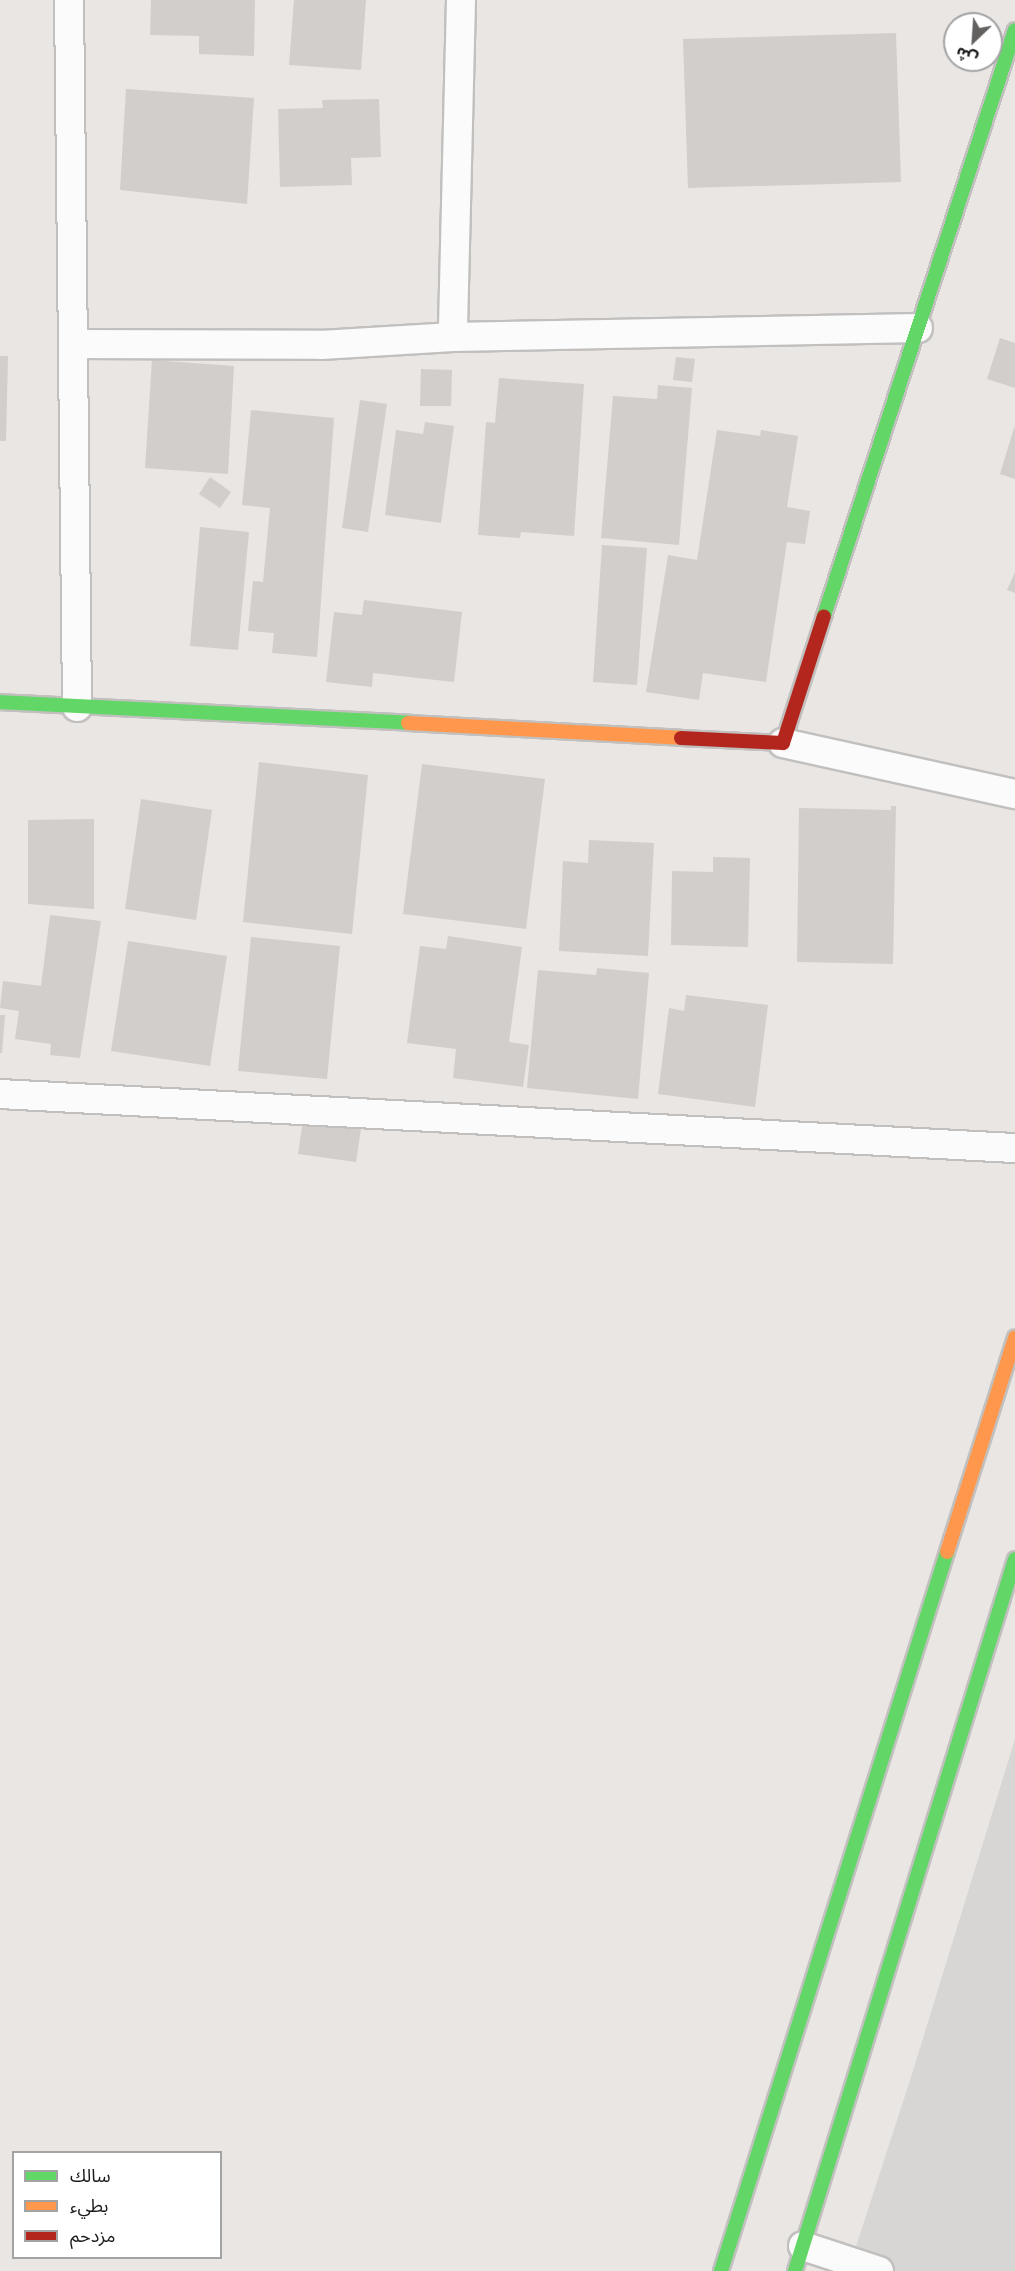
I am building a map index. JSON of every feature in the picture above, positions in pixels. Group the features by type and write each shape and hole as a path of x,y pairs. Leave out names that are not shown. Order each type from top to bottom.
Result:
{"main road":[{"path":"0,702 783,742 1015,30"},
{"path":"721,2271 1015,1337"},
{"path":"799,2258 1015,1559"}],"street":[{"path":"69,0 77,707"},
{"path":"453,337 461,0"},
{"path":"73,344 321,345 453,337 918,328"},
{"path":"783,742 1015,794"},
{"path":"0,1094 1015,1148"},
{"path":"799,2258 879,2271"}],"shaded area":[{"path":"1015,1739 1015,2271 848,2271 912,2074"}],"building":[{"path":"151,0 255,0 254,56 199,54 199,36 150,35"},
{"path":"294,0 366,0 361,70 289,65"},
{"path":"896,33 901,182 688,188 683,39"},
{"path":"126,89 254,98 247,204 120,190"},
{"path":"379,99 381,157 351,158 352,185 280,187 278,109 323,108 322,100"},
{"path":"1000,338 1015,343 1015,388 987,379"},
{"path":"0,356 8,356 6,441 0,441"},
{"path":"676,357 695,359 692,382 673,380"},
{"path":"152,360 234,366 228,474 145,468"},
{"path":"421,369 452,370 451,406 420,406"},
{"path":"499,378 584,384 574,536 521,532 520,538 478,535 486,422 495,423"},
{"path":"658,385 692,388 679,545 601,538 613,396 657,399"},
{"path":"360,400 387,404 368,532 342,528"},
{"path":"251,410 334,418 317,657 272,653 274,633 248,631 253,581 263,582 270,508 242,505"},
{"path":"425,422 454,426 441,523 385,515 396,430 423,434"},
{"path":"1015,428 1015,479 1000,474"},
{"path":"717,430 760,436 761,430 798,436 787,507 810,511 805,544 787,542 766,682 703,673 699,700 646,692 668,555 697,560"},
{"path":"210,477 231,492 220,508 199,494"},
{"path":"200,527 249,532 238,650 190,646"},
{"path":"602,545 647,548 637,685 593,682"},
{"path":"1015,572 1015,593 1007,590"},
{"path":"364,600 462,612 454,682 373,673 372,687 326,682 334,612 362,615"},
{"path":"259,762 368,775 352,934 243,922"},
{"path":"422,764 545,779 526,929 403,914"},
{"path":"141,799 212,810 196,920 125,909"},
{"path":"891,806 896,806 893,964 797,962 799,808 891,810"},
{"path":"94,819 94,909 28,904 28,820"},
{"path":"589,840 654,843 648,956 559,951 563,861 588,863"},
{"path":"713,857 750,858 748,947 671,945 672,871 713,872"},
{"path":"50,915 101,921 80,1058 50,1055 51,1044 15,1039 19,1011 0,1008 3,981 41,986"},
{"path":"448,936 522,947 509,1042 529,1045 523,1087 453,1078 456,1049 407,1043 420,946 446,949"},
{"path":"251,937 340,946 327,1079 238,1071"},
{"path":"128,941 227,956 210,1066 111,1051"},
{"path":"597,968 649,973 638,1099 527,1088 538,970 596,975"},
{"path":"686,995 768,1005 755,1107 658,1094 669,1008 684,1011"},
{"path":"0,1015 5,1015 2,1053 0,1053"},
{"path":"303,1120 361,1129 356,1162 298,1154"}],"traffic: fast":[{"path":"824,616 1015,30"},
{"path":"0,702 408,723"},
{"path":"721,2271 947,1552"},
{"path":"795,2271 1015,1559"}],"traffic: slow":[{"path":"408,723 681,738"},
{"path":"947,1552 1015,1337"}],"traffic: jam":[{"path":"681,738 783,743 824,616"}]}
